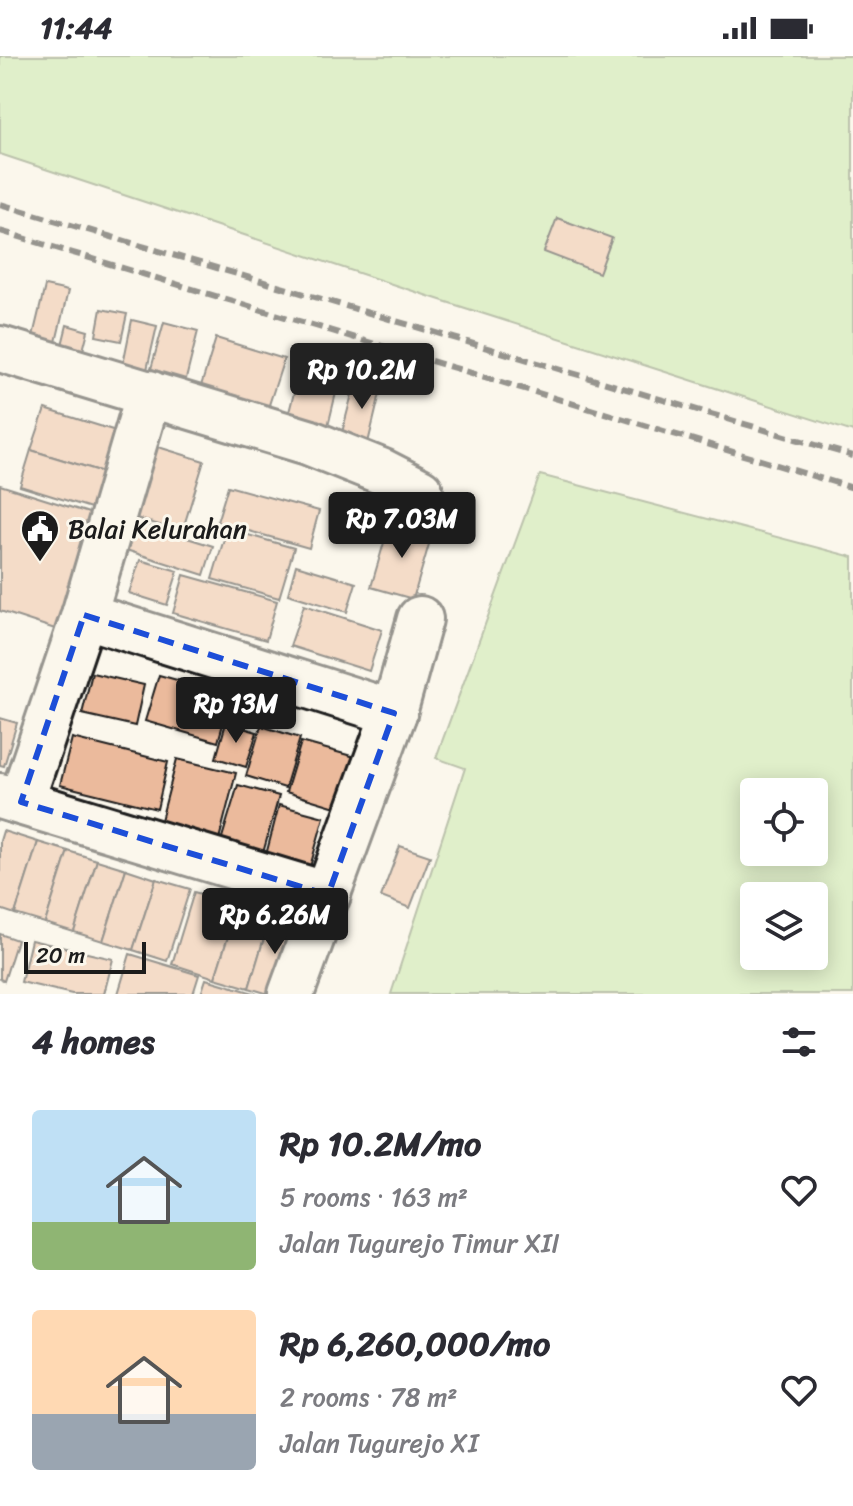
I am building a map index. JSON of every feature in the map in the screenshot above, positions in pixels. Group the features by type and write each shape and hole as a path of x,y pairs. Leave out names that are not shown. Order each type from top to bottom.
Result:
{"street":[{"path":"0,349 308,442 383,472 420,491"},
{"path":"149,393 84,615 11,799 328,895"},
{"path":"84,615 394,713"},
{"path":"291,994 394,713 420,619"}],"highlighted area":[{"path":"84,615 394,713 328,895 21,802"}],"green space":[{"path":"0,56 853,56 853,432 431,297 0,154"},
{"path":"540,475 853,557 853,994 391,994 465,768 436,758"}],"building":[{"path":"557,218 612,238 599,273 544,252"},
{"path":"45,286 68,291 56,342 33,336"},
{"path":"101,309 127,314 121,341 96,336"},
{"path":"132,320 157,326 146,374 122,369"},
{"path":"164,322 198,331 186,379 151,369"},
{"path":"67,325 88,331 81,358 60,353"},
{"path":"216,338 284,359 267,411 200,389"},
{"path":"302,362 341,372 328,426 288,416"},
{"path":"357,375 383,381 367,447 340,440"},
{"path":"45,409 119,432 106,473 31,450"},
{"path":"155,446 204,461 182,532 133,517"},
{"path":"31,450 106,473 94,509 20,486"},
{"name":"Balai Kelurahan","path":"0,485 95,515 58,630 0,611"},
{"path":"228,486 319,511 309,548 217,522"},
{"path":"135,522 213,546 204,575 126,550"},
{"path":"390,522 432,534 413,599 371,587"},
{"path":"227,529 294,548 279,598 212,579"},
{"path":"140,560 178,571 167,605 129,593"},
{"path":"296,565 356,583 347,612 288,594"},
{"path":"184,575 277,601 266,640 173,613"},
{"path":"304,605 382,630 369,671 290,646"},
{"path":"92,673 144,685 135,726 82,714"},
{"path":"159,675 231,695 218,742 145,721"},
{"path":"0,718 17,723 4,766 0,765"},
{"path":"226,723 257,732 246,767 216,758"},
{"path":"261,726 300,738 285,788 246,776"},
{"path":"72,738 168,762 157,809 60,785"},
{"path":"301,742 355,757 339,808 286,792"},
{"path":"177,759 236,773 218,843 159,828"},
{"path":"238,785 279,796 263,853 221,841"},
{"path":"279,805 324,817 310,867 266,855"},
{"path":"3,831 38,842 15,914 0,909 0,841"},
{"path":"38,842 68,851 45,923 15,914"},
{"path":"400,846 430,856 410,908 381,897"},
{"path":"68,851 97,860 74,932 45,923"},
{"path":"97,860 126,869 103,941 74,932"},
{"path":"126,869 156,879 133,950 103,941"},
{"path":"156,879 190,889 167,961 133,950"},
{"path":"194,892 238,905 215,978 172,964"},
{"path":"238,905 271,915 249,988 215,978"},
{"path":"271,915 302,925 281,994 249,988"},
{"path":"0,934 17,940 4,981 0,979"},
{"path":"31,940 113,959 104,994 72,994 21,982"},
{"path":"130,954 199,975 193,994 118,994"},
{"path":"206,979 257,994 201,994"}],"railway":[{"path":"0,204 853,456"},
{"path":"0,231 853,488"}],"place":[{"name":"Balai Kelurahan","path":"40,563"}]}
